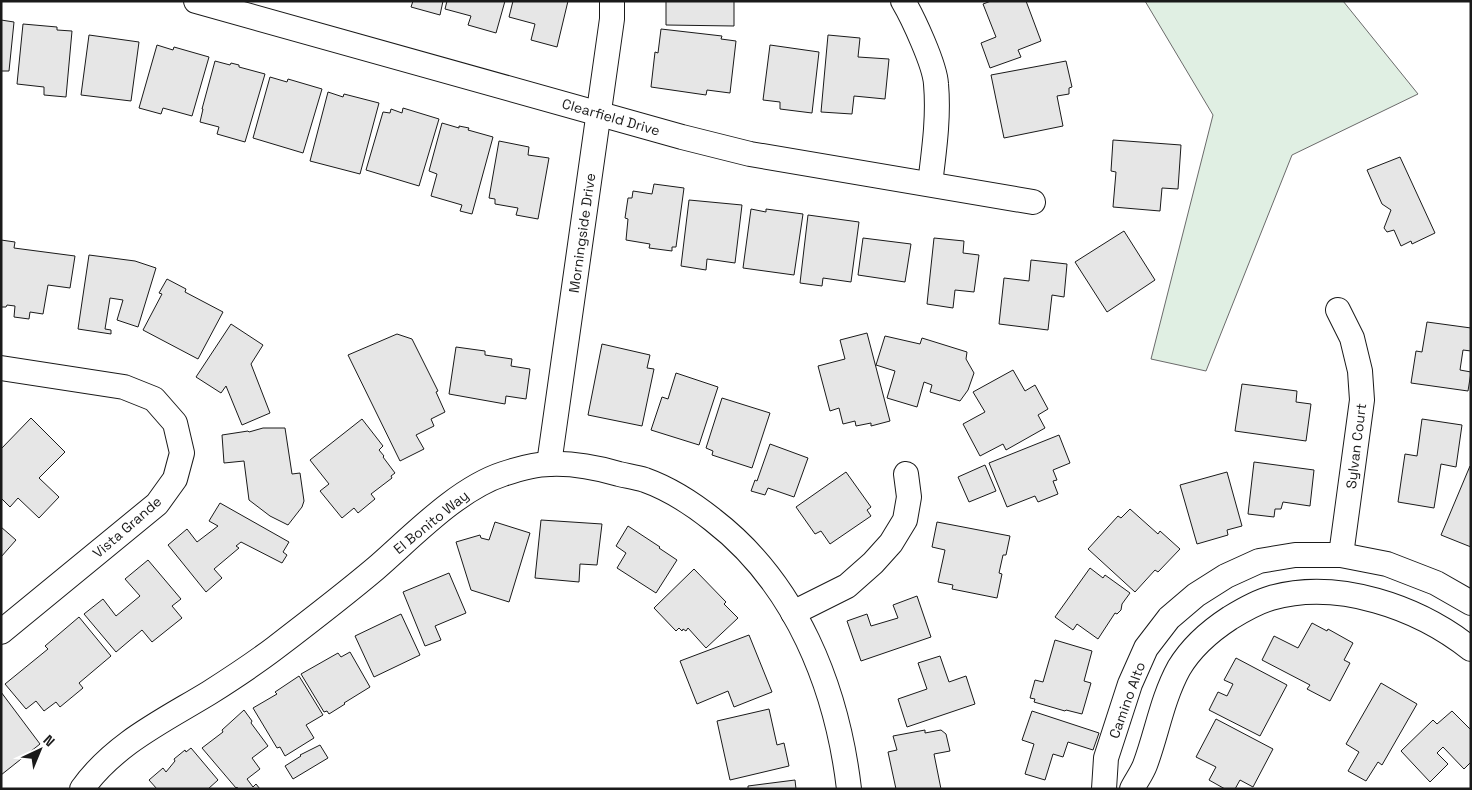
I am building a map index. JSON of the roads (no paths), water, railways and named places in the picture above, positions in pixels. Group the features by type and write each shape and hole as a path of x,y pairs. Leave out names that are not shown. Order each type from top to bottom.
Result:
{"street":[{"name":"Clearfield Drive","path":"196,1 682,137 750,154 1033,202"},
{"name":"Morningside Drive","path":"549,464 612,19 612,1"},
{"path":"903,1 925,47 936,82 937,124 930,184"},
{"name":"Sylvan Court","path":"1338,310 1352,338 1360,370 1362,400 1341,555"},
{"name":"Vista Grande","path":"1,368 124,387 154,399 175,423 182,453 175,480 157,504 1,632"},
{"name":"El Bonito Way","path":"82,789 89,779 116,752 145,730 208,693 278,646 323,612 435,516 466,492 502,474 549,464 601,469 645,480 691,502 732,534 766,570 794,613 818,662 836,714 849,789"},
{"path":"794,613 847,586 874,563 891,543 905,520 909,497 906,474"},
{"name":"Camino Alto","path":"1104,789 1106,758 1130,684 1146,648 1169,618 1196,595 1226,576 1259,561 1295,555 1341,555 1387,564 1436,582 1471,602"},
{"path":"1132,789 1144,767 1166,698 1179,668 1197,645 1219,626 1244,610 1270,598 1299,593 1337,593 1376,601 1420,617 1459,639 1471,649"}]}
